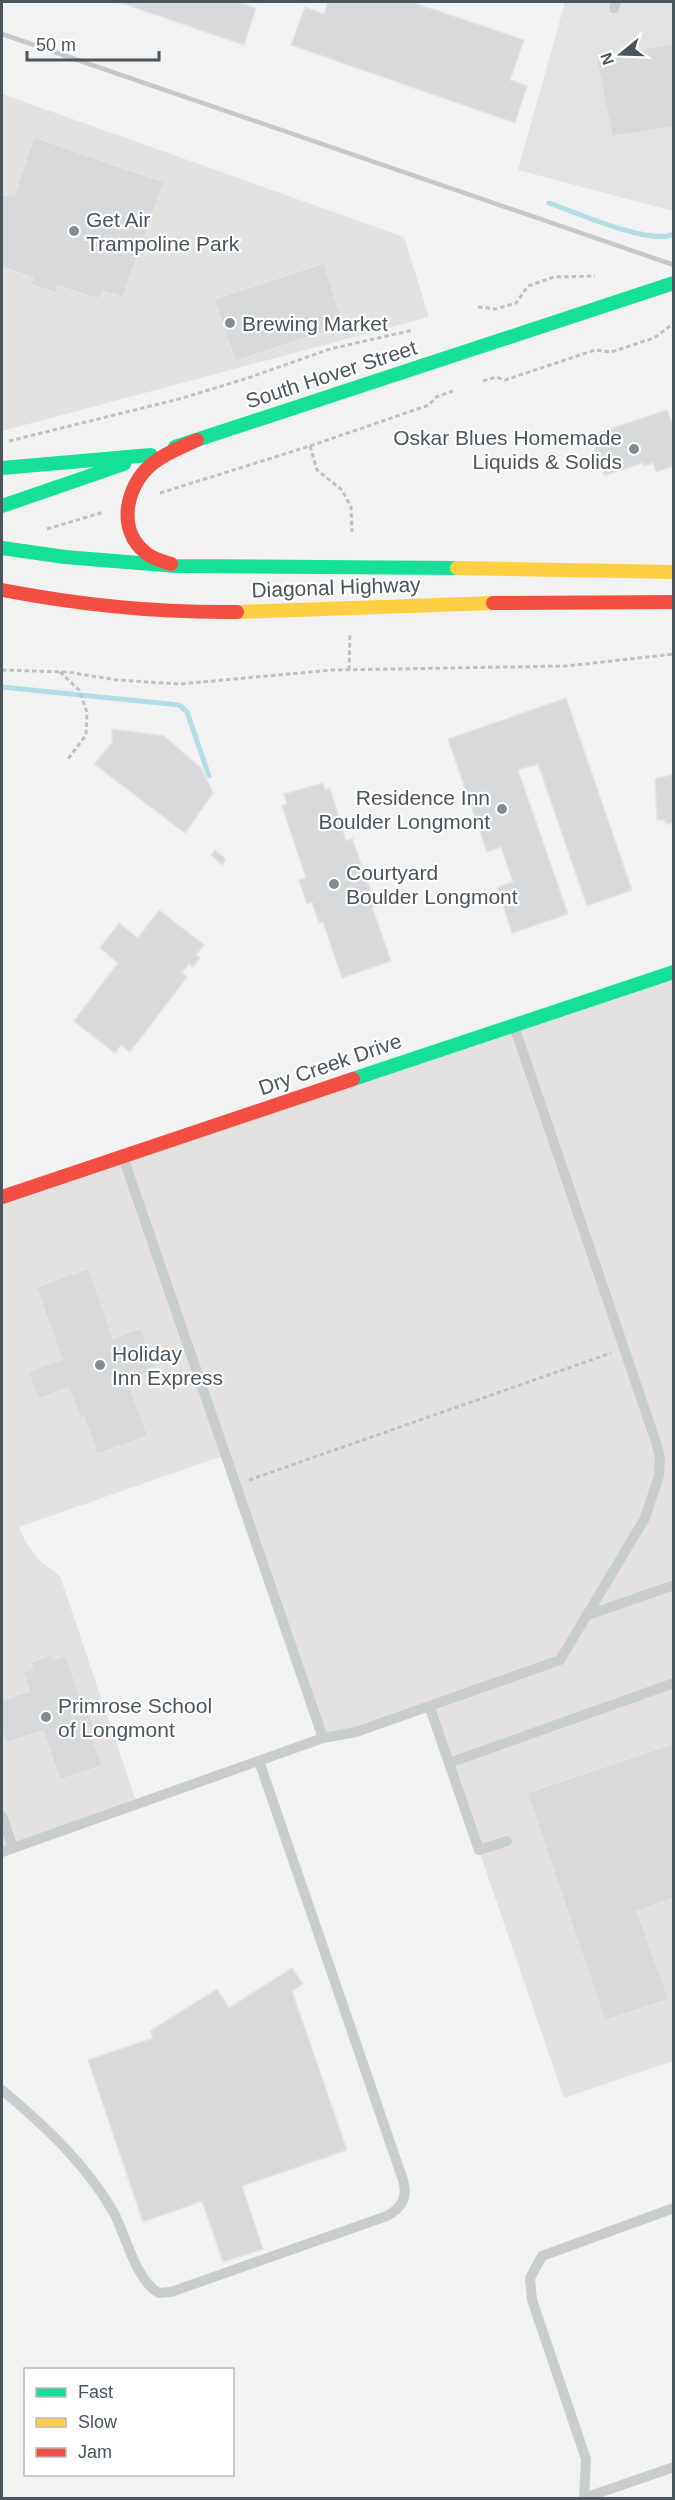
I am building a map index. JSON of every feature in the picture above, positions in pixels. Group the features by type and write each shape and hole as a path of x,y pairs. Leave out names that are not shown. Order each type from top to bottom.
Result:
{"main road":[{"name":"South Hover Street","path":"2,506 674,283"},
{"path":"176,566 155,559 141,549 128,523 127,504 135,482 153,464 198,440"},
{"path":"2,468 151,455"},
{"name":"Diagonal Highway","path":"2,548 75,558 176,566 329,566 674,572"},
{"name":"Diagonal Highway","path":"2,590 48,601 136,610 229,612 464,603 674,602"},
{"path":"2,603 48,601"},
{"name":"Dry Creek Drive","path":"2,1197 674,972"}],"lane":[{"path":"2,1852 323,1738 356,1732 430,1708 560,1660 588,1615 635,1538 650,1506 659,1476 660,1459 657,1444 514,1024"},
{"path":"123,1156 323,1738"},
{"path":"588,1615 674,1585"},
{"path":"449,1764 674,1683"},
{"path":"430,1708 479,1850 507,1841"},
{"path":"2,2090 46,2128 89,2176 114,2214 143,2280 159,2293 171,2292 387,2216 400,2206 406,2190 403,2180 259,1761"},
{"path":"2,1816 13,1848"},
{"path":"674,2208 542,2256 530,2278 532,2300 586,2459 584,2498 674,2467"}],"path":[{"path":"478,307 496,309 516,303 528,286 554,277 595,276"},
{"path":"483,381 496,377 505,380 595,350 612,352 654,338 674,323"},
{"path":"2,442 179,399 330,349 413,330"},
{"path":"155,495 310,446 429,405 436,397 453,391"},
{"path":"310,446 317,470 342,489 351,507 352,531"},
{"path":"39,531 109,510"},
{"path":"349,670 350,632"},
{"path":"2,670 58,671 117,680 180,684 349,670 567,666 674,654"},
{"path":"58,671 79,690 85,701 87,712 86,735 68,759"},
{"path":"236,1485 624,1349"}],"shaded area":[{"path":"565,2 673,2 673,211 518,170"},
{"path":"2,94 404,237 429,317 2,431"},
{"path":"673,972 673,2061 564,2098 430,1708 323,1738 225,1455 19,1527 25,1541 39,1560 60,1576 137,1804 2,1852 2,1197"}],"building":[{"path":"118,2 238,2 256,8 244,45"},
{"path":"328,2 412,2 524,40 510,80 527,86 515,123 291,45 305,7 324,14"},
{"path":"673,44 674,127 612,136 596,56"},
{"name":"Get Air Trampoline Park","path":"34,137 164,182 123,297 103,291 99,299 58,286 56,293 29,284 33,278 2,267 2,195 14,196"},
{"path":"324,263 344,326 235,361 214,299"},
{"name":"Oskar Blues Homemade Liquids & Solids","path":"667,410 674,428 674,466 656,472 653,463 644,466 643,463 604,476 590,436"},
{"name":"Residence Inn Boulder Longmont","path":"566,698 632,890 587,906 538,764 518,770 568,914 512,933 497,887 513,882 501,847 487,852 448,739"},
{"path":"112,729 164,736 202,769 213,793 185,833 94,764 112,743"},
{"path":"674,774 674,823 665,824 665,820 657,820 655,779"},
{"name":"Courtyard Boulder Longmont","path":"323,783 325,790 330,788 346,841 352,838 376,906 372,907 391,961 342,978 323,922 319,923 312,902 307,904 299,880 306,878 282,806 287,804 284,794"},
{"path":"215,850 226,859 222,865 211,855"},
{"path":"159,910 204,945 196,955 200,958 193,967 189,963 182,973 187,977 130,1052 121,1045 115,1053 74,1021 118,963 100,948 119,923 138,938"},
{"name":"Holiday Inn Express","path":"89,1268 113,1338 141,1328 156,1370 128,1381 148,1436 97,1454 84,1417 80,1419 69,1388 38,1399 28,1371 62,1359 36,1287"},
{"name":"Primrose School of Longmont","path":"53,1654 54,1659 66,1655 84,1708 87,1707 94,1727 89,1728 102,1766 60,1780 43,1731 6,1743 2,1730 2,1700 29,1691 23,1672 33,1669 31,1662"},
{"path":"674,1743 674,1898 637,1911 669,1999 605,2021 527,1793"},
{"path":"292,1968 303,1984 292,1991 347,2150 242,2186 263,2249 223,2262 202,2201 143,2222 88,2060 153,2038 150,2031 217,1989 229,2008"}],"waterway":[{"path":"549,203 631,232 663,236 674,234"},
{"path":"2,687 179,705 187,712 209,776"}],"railway":[{"path":"2,34 674,265"}],"traffic: fast":[{"path":"175,447 674,283"},
{"path":"2,468 151,455"},
{"path":"2,506 124,464"},
{"path":"2,548 65,557 176,566 457,568"},
{"path":"353,1079 674,972"}],"traffic: slow":[{"path":"457,568 674,572"},
{"path":"237,612 493,603"}],"traffic: jam":[{"path":"171,564 152,557 137,543 131,532 128,508 136,484 152,464 168,453 197,440"},
{"path":"2,590 119,607 237,612"},
{"path":"493,603 674,602"},
{"path":"2,1197 353,1079"}],"place":[{"name":"Get Air Trampoline Park","path":"74,231"},
{"name":"Brewing Market","path":"230,323"},
{"name":"Oskar Blues Homemade Liquids & Solids","path":"634,449"},
{"name":"Residence Inn Boulder Longmont","path":"502,809"},
{"name":"Courtyard Boulder Longmont","path":"334,884"},
{"name":"Holiday Inn Express","path":"100,1365"},
{"name":"Primrose School of Longmont","path":"46,1717"}]}
